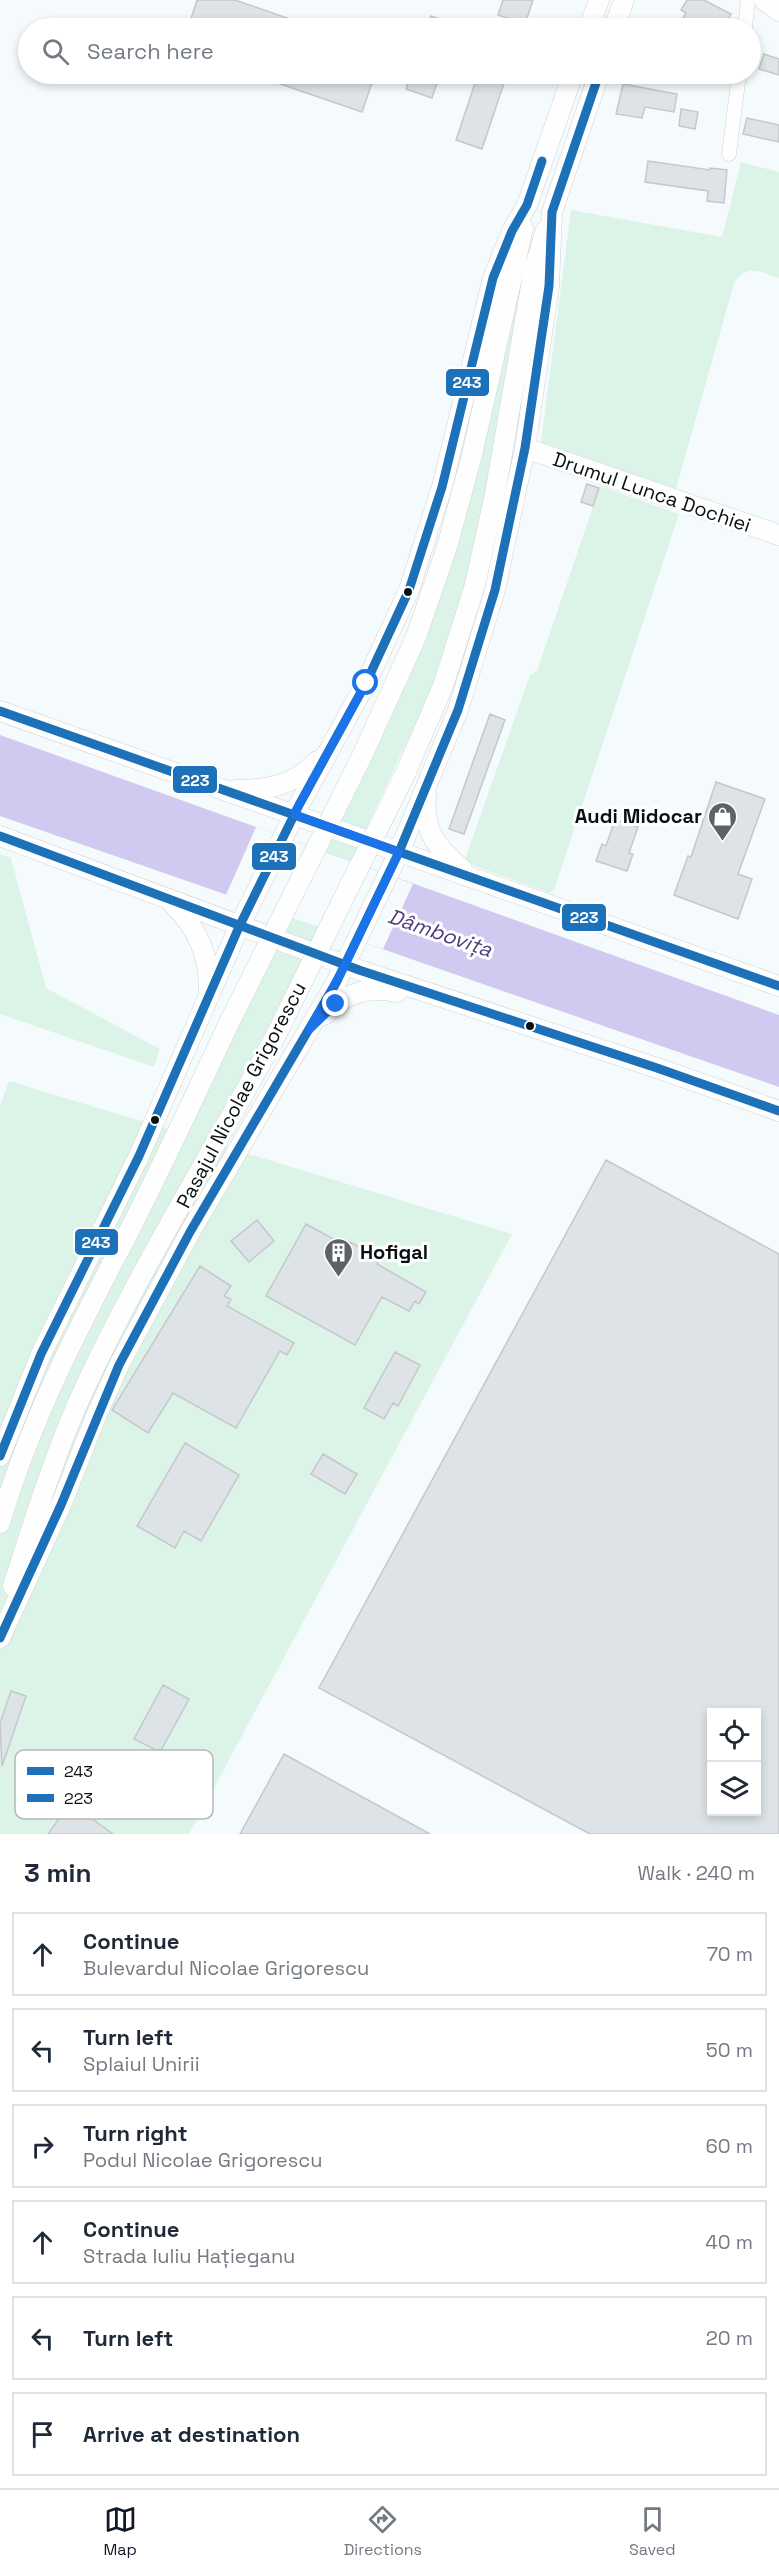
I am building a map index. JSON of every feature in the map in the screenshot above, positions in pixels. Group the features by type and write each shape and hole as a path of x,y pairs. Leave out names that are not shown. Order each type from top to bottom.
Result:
{"main road":[{"path":"593,18 599,0"},
{"path":"618,18 624,0"},
{"path":"764,0 779,11"},
{"path":"0,1456 41,1354 123,1192 239,927 294,814 379,658 418,566 445,476 487,297 503,251 527,205 569,84"},
{"name":"Pasajul Nicolae Grigorescu","path":"0,1625 48,1480 86,1386 152,1258 273,1041 406,772 447,677 475,585 495,494 534,269 595,84"},
{"name":"Pasajul Nicolae Grigorescu","path":"0,1523 23,1454 61,1364 159,1172 228,1025 362,756 416,636 447,547 472,455 527,205"},
{"path":"0,1638 61,1505 106,1393 131,1342 231,1160 345,965 399,852 458,710 482,637 497,580 525,448 549,286 552,212"},
{"name":"Drumul Lunca Dochiei","path":"525,448 779,535"},
{"path":"0,711 779,986"},
{"path":"223,789 259,789 293,782 311,767 334,741"},
{"path":"426,789 425,805 430,833 442,851 471,876"},
{"path":"0,837 345,965 657,1068 779,1112"},
{"path":"169,900 189,921 202,943 208,970 209,996"},
{"path":"309,1030 341,999 359,991 386,990 447,1000"}],"street":[{"path":"746,18 748,0"},
{"path":"729,154 738,84"}],"green space":[{"path":"741,162 779,172 779,278 749,271 734,283 676,489 541,442 571,210 722,237"},
{"path":"527,242 533,245 474,556 446,649 428,697 340,884 252,1059 206,1141 512,1234 213,1789 213,1750 15,1750 15,1819 197,1819 189,1834 0,1834 0,1106 9,1081 184,1134 400,687"},
{"path":"600,486 679,514 554,890 549,893 464,862 530,675 537,671"},
{"path":"0,854 11,858 46,988 160,1049 154,1067 0,1014"}],"water":[{"name":"Dâmbovița","path":"0,735 779,1015 779,1087 0,816"}],"pier":[{"path":"256,827 413,884 383,949 226,895"}],"building":[{"path":"197,0 235,0 287,18 191,18"},
{"path":"503,0 533,0 527,18 507,18 498,15"},
{"path":"687,0 704,0 731,14 729,18 683,18 686,13 681,10"},
{"path":"764,54 779,59 779,75 761,70"},
{"path":"280,84 372,84 362,112"},
{"path":"408,84 437,84 432,98 406,89"},
{"path":"475,84 504,84 482,149 456,140"},
{"path":"623,84 677,94 674,112 645,107 642,118 616,114"},
{"path":"681,109 698,112 695,129 679,126"},
{"path":"747,118 779,125 779,142 743,134"},
{"path":"648,161 710,170 710,168 727,170 724,203 707,201 708,191 645,182"},
{"path":"587,484 599,488 593,506 581,502"},
{"path":"490,714 505,720 464,834 449,829"},
{"name":"Audi Midocar","path":"716,782 765,799 738,874 752,879 738,919 674,895 688,856 691,857"},
{"path":"615,820 638,827 629,853 633,854 627,871 596,861 602,844 606,846"},
{"path":"606,1160 779,1254 779,1834 590,1834 319,1688"},
{"path":"257,1220 274,1241 249,1262 231,1241"},
{"name":"Hofigal","path":"306,1224 348,1247 350,1242 380,1258 377,1264 426,1292 419,1304 415,1301 409,1311 382,1297 355,1345 266,1296"},
{"path":"200,1266 231,1286 224,1296 231,1299 227,1306 294,1343 287,1355 280,1351 236,1428 173,1393 148,1433 112,1410"},
{"path":"395,1352 420,1365 398,1406 393,1403 384,1419 364,1408"},
{"path":"185,1443 239,1475 201,1541 184,1531 175,1548 137,1526"},
{"path":"323,1454 357,1474 345,1494 311,1474"},
{"path":"163,1685 189,1699 161,1750 156,1750 134,1739"},
{"path":"11,1691 26,1696 2,1766 0,1723"},
{"path":"284,1754 430,1834 240,1834"},
{"path":"56,1819 92,1819 113,1834 48,1834"}],"transit line":[{"name":"243","path":"0,1638 61,1505 119,1365 190,1232 336,983 399,852 458,710 495,590 525,448 549,286 552,212 596,84"},
{"name":"243","path":"0,1456 41,1354 139,1156 239,927 299,805 366,683 409,590 442,487 493,278 512,231 527,205 542,161"},
{"name":"223","path":"0,711 779,986"},
{"name":"223","path":"0,836 359,970 657,1068 779,1111"}],"place":[{"name":"Audi Midocar","path":"723,842"},
{"name":"Hofigal","path":"339,1278"}],"route":[{"path":"336,1004 309,1030 336,983 399,852 294,814 366,683"}]}
